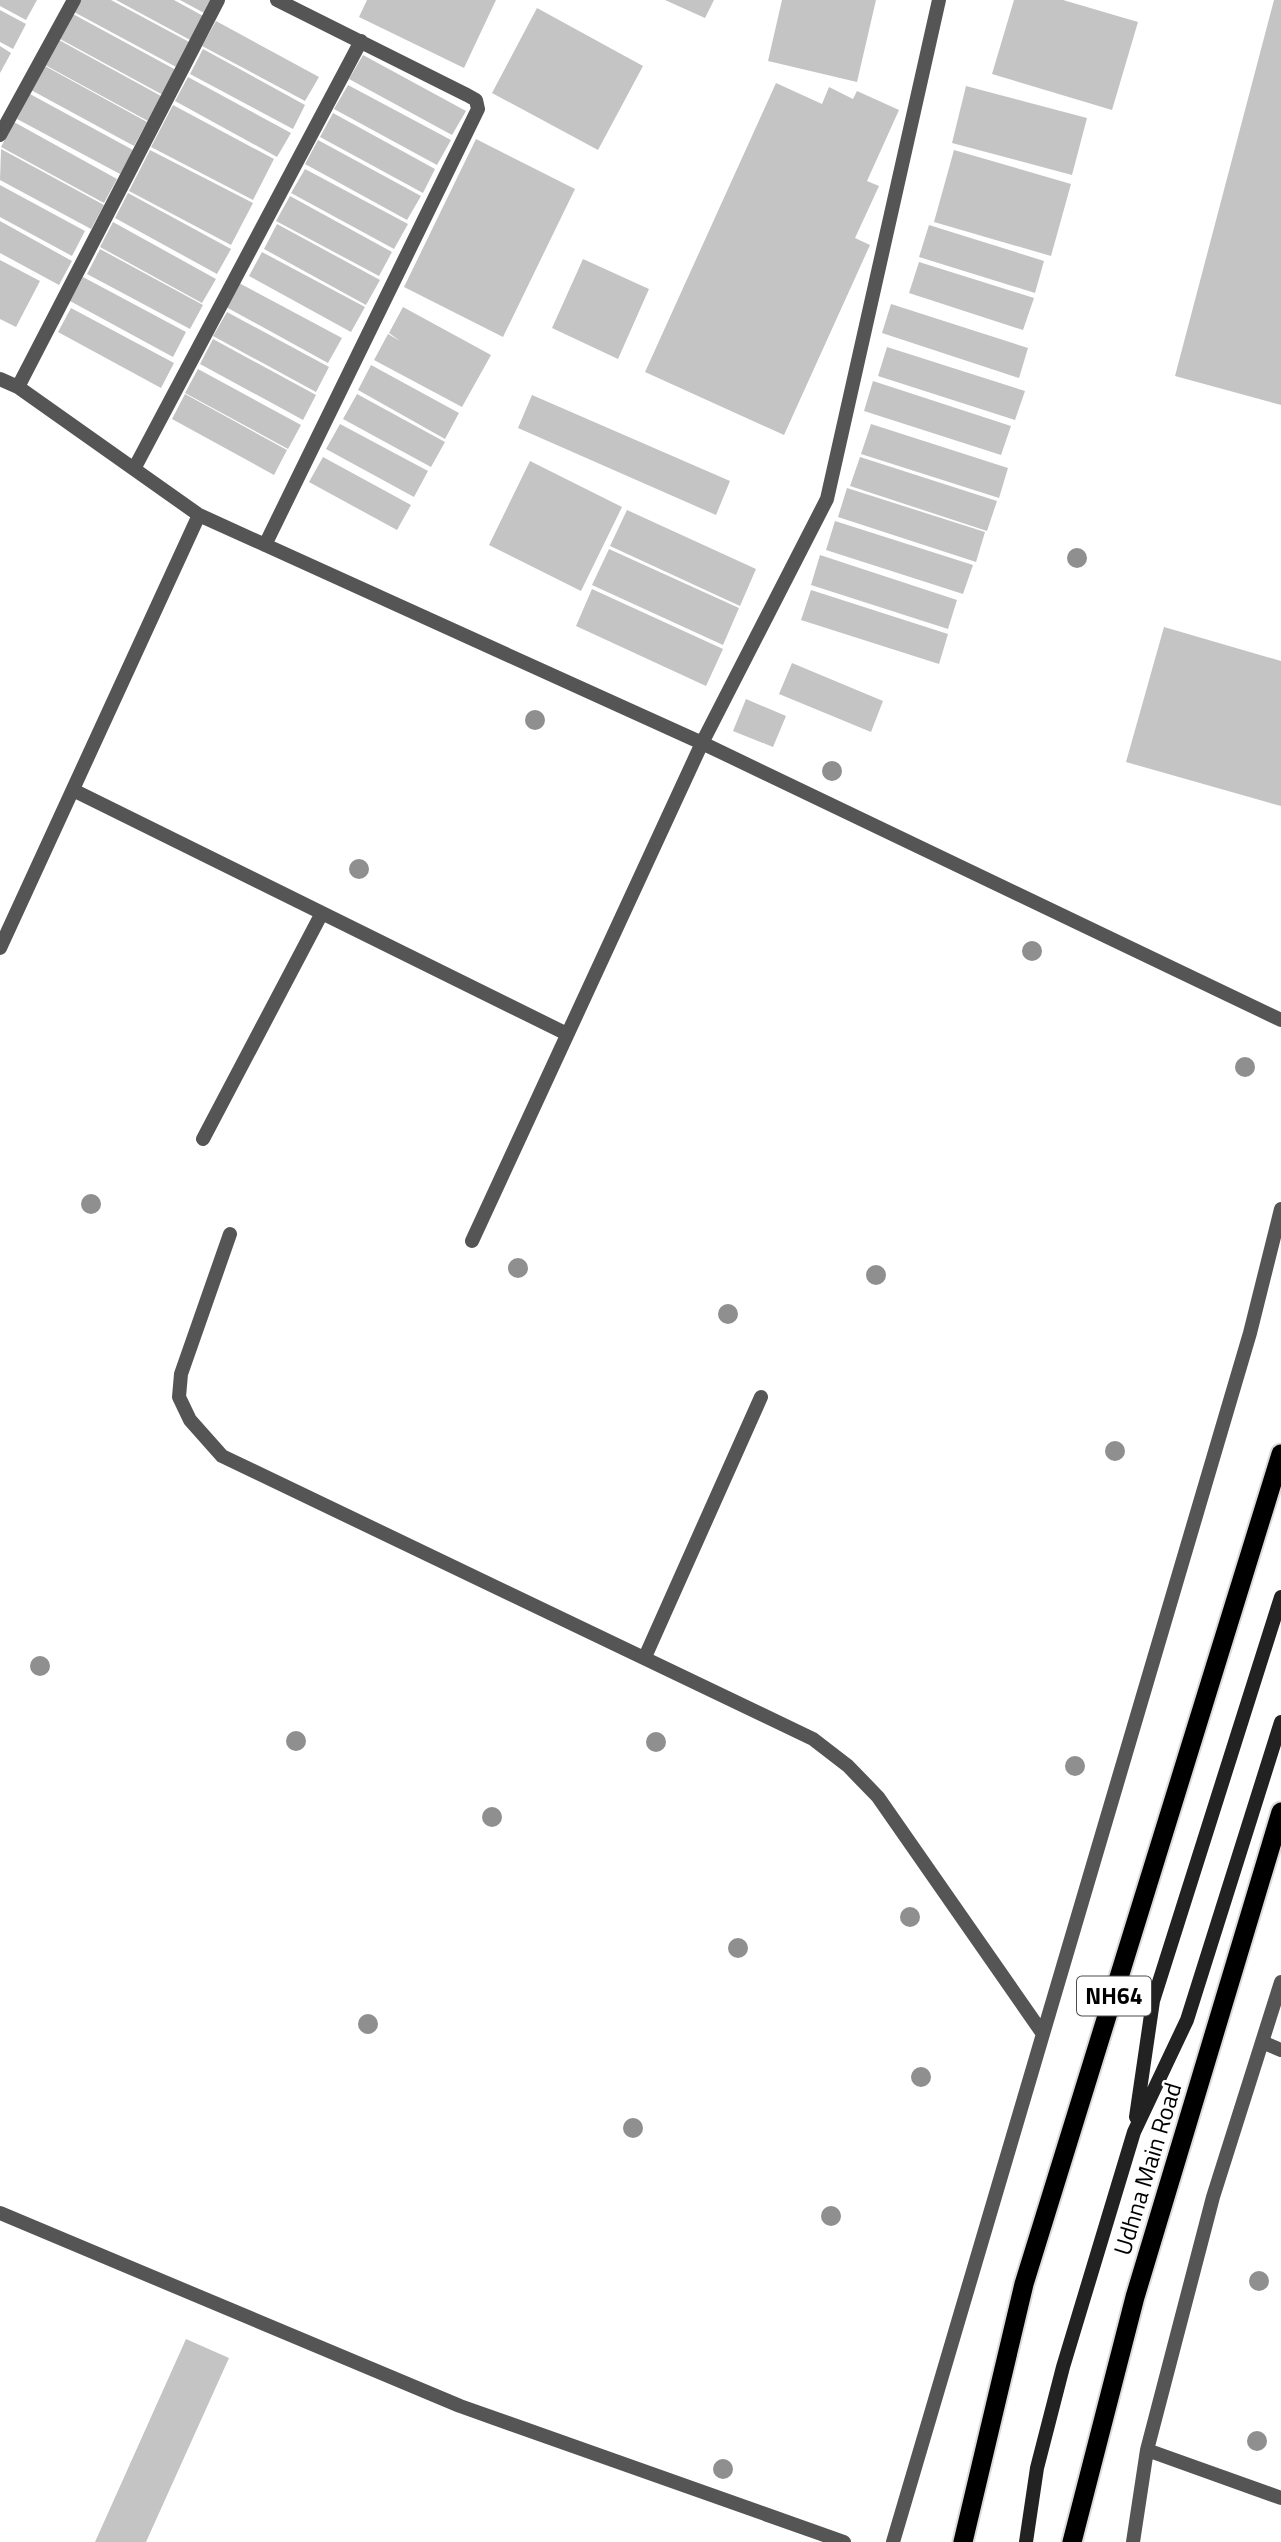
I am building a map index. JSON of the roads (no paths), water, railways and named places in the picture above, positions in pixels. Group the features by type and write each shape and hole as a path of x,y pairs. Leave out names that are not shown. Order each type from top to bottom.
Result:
{"highway":[{"name":"NH64","path":"963,2542 1024,2284 1281,1454"},
{"name":"Udhna Main Road","path":"1072,2541 1135,2297 1281,1812"}],"main road":[{"path":"1026,2542 1037,2468 1060,2380 1134,2132 1153,2001 1281,1597"},
{"path":"1134,2132 1187,2020 1281,1722"}],"street":[{"path":"0,135 74,0"},
{"path":"18,387 218,0"},
{"path":"265,545 478,109 476,100 467,95 277,0"},
{"path":"472,1241 702,743 827,499 939,0"},
{"path":"134,469 361,41"},
{"path":"0,379 18,387 199,515 702,743 1281,1020"},
{"path":"0,947 199,515"},
{"path":"73,790 567,1034"},
{"path":"203,1139 322,913"},
{"path":"893,2542 1250,1333 1281,1209"},
{"path":"230,1234 180,1374 179,1397 190,1420 222,1456 813,1739 848,1766 878,1797 1043,2034"},
{"path":"645,1657 761,1396"},
{"path":"1133,2542 1147,2450 1213,2197 1281,1982"},
{"path":"1262,2042 1281,2050"},
{"path":"0,2213 460,2406 844,2542"},
{"path":"1147,2450 1281,2498"}]}
